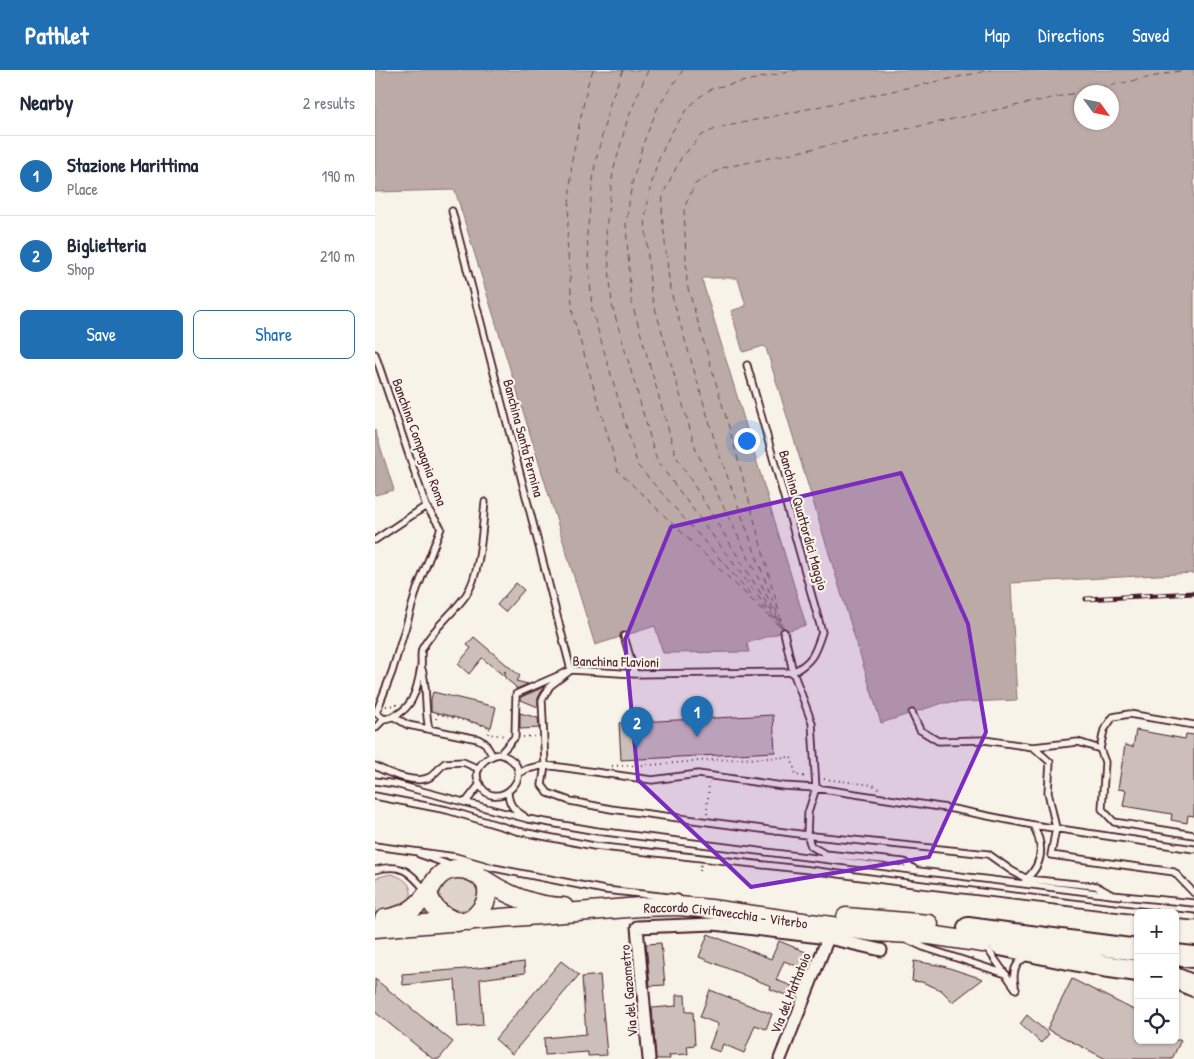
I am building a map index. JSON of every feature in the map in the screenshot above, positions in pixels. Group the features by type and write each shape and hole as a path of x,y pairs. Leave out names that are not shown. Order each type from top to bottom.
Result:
{"highway":[{"path":"969,928 1134,949"},
{"path":"983,943 1134,970"},
{"path":"1179,955 1194,957"},
{"path":"1179,980 1194,986"}],"main road":[{"path":"375,920 403,916 411,911 428,893 432,883 438,876 449,870 460,868 469,870 483,879 487,886 485,904 481,911 463,921 443,916 435,909 428,893"},
{"name":"Raccordo Civitavecchia - Viterbo","path":"483,879 516,898 558,907 688,899 857,918 969,928"},
{"name":"Raccordo Civitavecchia - Viterbo","path":"375,928 679,906 874,932 930,935 983,943"}],"street":[{"name":"Via del Gazometro","path":"649,1059 637,927 715,924 828,938 881,950"},
{"name":"Via del Mattatoio","path":"780,1059 828,938"}],"lane":[{"name":"Banchina Santa Fermina","path":"452,211 571,670"},
{"name":"Banchina Compagnia Roma","path":"375,354 426,506 441,528 417,590 392,672 376,713"},
{"name":"Banchina Quattordici Maggio","path":"747,365 822,632 816,650 807,664 793,672"},
{"path":"375,728 385,719 394,717 411,704 421,666 421,650 433,632 467,592 478,563 485,502"},
{"path":"375,540 426,506"},
{"path":"784,632 793,672 812,723 816,788 808,813 807,835 811,846 825,854 904,862 915,870"},
{"path":"624,636 635,674"},
{"path":"421,666 425,676 426,716 429,729"},
{"name":"Banchina Flavioni","path":"515,737 516,694 571,670 635,674 793,672"},
{"path":"571,670 550,686 542,700 545,766 542,785 548,793 570,801 611,809 807,835 988,854 1011,871 1027,879 1096,886 1113,895"},
{"path":"376,713 385,719"},
{"path":"912,713 920,730 938,741 984,740 1033,747 1078,742 1100,749"},
{"path":"1194,725 1129,714 1113,717 1104,730 1100,749 1105,762 1102,809 1114,822 1194,835"},
{"path":"394,717 408,725 478,739 485,742 492,755"},
{"path":"500,754 515,737"},
{"path":"1033,747 1049,762 1048,792 1056,828 1051,855 1174,872 1194,893"},
{"path":"500,754 509,757 516,764 519,773 516,784 508,793 500,795 492,794 485,790 480,784 478,776 483,760 492,755 500,754"},
{"path":"375,766 389,774 417,780 429,778 445,763 463,762 479,769"},
{"path":"519,773 527,769 545,766 652,780 698,774 783,786 816,788 953,809 1033,825 1194,849"},
{"path":"375,781 395,784 528,819 597,831 1113,895 1194,903"},
{"path":"466,802 480,784"},
{"path":"508,793 509,802 515,810 528,819"},
{"path":"375,796 447,810 517,831 594,846 809,870 1134,910"},
{"path":"1021,883 1037,867 1042,847 1033,825"},
{"path":"375,847 456,857 494,868 605,890 688,899"},
{"path":"402,850 460,868"},
{"path":"375,870 400,868 411,874 428,893"},
{"path":"1179,915 1194,917"},
{"path":"969,928 983,943 1016,989 1013,976 1016,966 1022,958 1036,952"},
{"path":"893,933 923,947 1006,974"}],"path":[{"path":"376,713 383,707 399,704 406,708"},
{"path":"426,716 436,719 438,714 490,727 488,734 515,737"}],"highlighted area":[{"path":"901,473 968,624 986,732 929,857 751,887 638,780 625,640 671,527"}],"shaded area":[{"path":"375,70 1194,70 1194,573 1011,583 1017,700 943,703 881,723 766,348 764,346 743,352 731,311 746,306 738,279 704,278 702,280 806,625 747,643 749,652 663,653 655,626 595,645 455,190 375,192"},
{"path":"375,430 394,490 375,495"},
{"path":"391,874 407,882 411,890 409,901 406,907 382,914 375,914 375,878"},
{"path":"453,877 473,879 481,893 474,905 463,910 457,910 445,905 440,900 440,888"}],"building":[{"path":"516,583 524,590 505,612 497,605"},
{"path":"474,637 520,676 516,681 528,684 516,689 505,678 505,671 504,676 482,658 469,674 458,664 471,648 467,645"},
{"path":"544,687 538,698 538,707 521,700 521,697"},
{"path":"433,692 496,707 491,727 431,711"},
{"path":"520,713 538,718 539,728 520,729"},
{"path":"773,715 775,752 621,760 619,723"},
{"path":"1136,730 1185,739 1186,734 1194,735 1194,816 1188,815 1187,823 1171,820 1172,814 1123,806 1126,790 1118,789 1125,745 1133,747"},
{"path":"708,934 771,959 779,941 813,955 807,970 784,961 776,980 800,989 796,999 770,989 771,986 699,957"},
{"path":"661,943 665,985 650,986 646,944"},
{"path":"561,961 579,975 512,1054 495,1039"},
{"path":"914,961 943,966 983,979 953,1002 941,990 922,982 912,981"},
{"path":"524,962 525,973 480,979 483,1025 458,1027 455,980 403,985 402,974"},
{"path":"600,975 607,1055 588,1056 588,1052 545,1055 544,1038 586,1034 582,977"},
{"path":"375,979 453,1042 439,1059 433,1059 375,1012"},
{"path":"1072,979 1134,1010 1134,1044 1179,1044 1179,1040 1181,1040 1172,1059 1106,1059 1047,1029"},
{"path":"710,990 772,1014 766,1029 755,1025 744,1053 723,1044 720,1052 709,1048 718,1024 700,1017"},
{"path":"676,995 685,995 686,1012 693,1012 695,1045 687,1046 688,1054 669,1055 670,1059 656,1059 652,1008 676,1006"},
{"path":"1027,1015 1049,1034 1041,1043 1020,1024"}],"ferry route":[{"path":"593,70 588,83 572,159 567,240 573,316 618,471 782,629"},
{"path":"623,70 611,100 595,164 587,234 592,310 638,466 777,624"},
{"path":"648,70 627,121 613,172 606,229 612,305 657,461 784,631"},
{"path":"683,70 658,107 643,144 632,183 626,224 631,300 676,456 780,625"},
{"path":"783,629 696,450 651,294 645,219 650,189 658,161 670,135 685,112 698,98 713,88 797,70"},
{"path":"781,624 716,445 670,289 662,214 663,194 681,158 702,135 718,128 991,70"},
{"path":"784,631 733,441 687,285 684,208 695,184 722,168 1184,70"}],"railway":[{"path":"1086,599 1194,593"}],"place":[{"name":"Stazione Marittima","path":"697,737"},
{"name":"Biglietteria","path":"637,748"}]}
